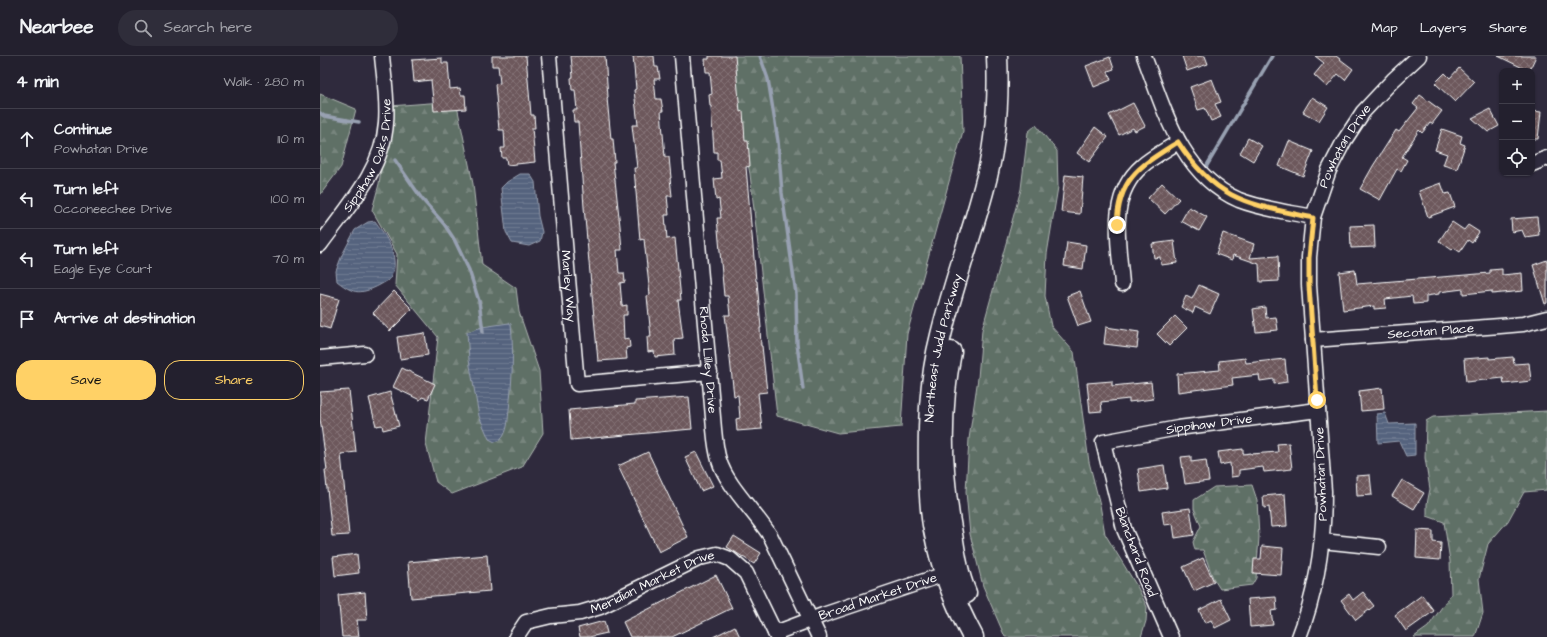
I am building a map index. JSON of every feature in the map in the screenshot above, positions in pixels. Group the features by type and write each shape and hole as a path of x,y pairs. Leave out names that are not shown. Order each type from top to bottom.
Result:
{"highway":[{"name":"Northeast Judd Parkway","path":"973,637 966,624 952,571 933,528 930,504 928,444 932,378 940,337 983,194 991,157 998,93 997,56"},
{"name":"Northeast Judd Parkway","path":"987,637 965,590 952,571 943,443 944,397 950,360 960,317 1003,170 1010,121 1011,56"}],"street":[{"name":"Sippihaw Oaks Drive","path":"320,245 371,174 381,150 386,123 386,102 382,56"},
{"name":"Marley Way","path":"548,56 578,384 710,372"},
{"name":"Rhoda Lilley Drive","path":"682,56 716,447 719,461 725,474 763,524 771,537 819,637"},
{"path":"1144,56 1178,142 1193,164 1208,180 1237,199 1268,208 1313,218"},
{"name":"Powhatan Drive","path":"1299,637 1305,623 1312,597 1322,540 1324,490 1309,286 1309,258 1313,218 1329,170 1344,141 1363,112 1392,80 1419,56"},
{"path":"1122,284 1117,219 1123,193 1131,178 1143,165 1178,142"},
{"path":"1535,163 1547,158"},
{"name":"Secotan Place","path":"1313,340 1523,324 1547,318"},
{"path":"320,358 365,354"},
{"name":"Sippihaw Drive","path":"1102,442 1186,426 1318,410"},
{"name":"Blanchard Road","path":"1102,442 1124,529 1171,637"},
{"path":"1322,540 1379,547"},
{"name":"Meridian Market Drive","path":"516,637 526,622 551,616 580,613 600,607 700,558 717,554 730,560 746,573 776,635"},
{"name":"Broad Market Drive","path":"776,635 811,620 952,571"}],"green space":[{"path":"733,56 960,56 963,131 907,334 901,427 838,433 777,416 750,174 738,115"},
{"path":"320,94 356,109 341,167 320,195"},
{"path":"456,101 473,184 482,265 516,288 519,312 539,371 543,433 522,467 452,494 436,482 426,444 438,337 395,285 397,254 372,210 379,184 390,106"},
{"path":"1036,125 1057,151 1058,187 1047,254 1045,296 1051,326 1074,352 1089,462 1100,505 1105,534 1138,588 1147,607 1146,621 1141,637 1005,637 983,586 970,534 966,492 969,439 978,378 982,330 1021,189 1028,132"},
{"path":"1547,411 1547,490 1524,492 1508,521 1488,544 1479,579 1483,613 1475,637 1414,637 1428,627 1451,594 1450,561 1444,522 1427,516 1427,504 1430,489 1425,458 1426,421 1433,417"},
{"path":"1252,485 1257,500 1259,537 1256,578 1252,585 1220,589 1213,578 1203,550 1195,550 1193,542 1201,526 1194,509 1194,500 1214,487"}],"water":[{"path":"520,174 530,174 535,182 538,216 542,232 540,241 529,246 512,243 506,232 501,188 507,182"},
{"path":"375,221 391,249 394,261 394,270 390,279 371,289 361,292 351,290 337,281 336,271 342,255 355,230 368,222"},
{"path":"509,323 511,324 512,335 512,357 508,420 503,436 495,442 489,439 479,416 469,360 467,332 482,327"},
{"path":"1385,413 1389,424 1415,423 1415,455 1406,456 1399,441 1378,443 1377,414"}],"building":[{"path":"492,56 526,56 531,115 534,115 535,128 532,128 535,162 507,165 506,158 502,158 501,148 505,148 504,130 499,130 495,84 500,83 498,66 492,66"},
{"path":"571,56 605,56 607,98 611,139 613,139 615,162 613,162 622,250 617,250 619,273 624,273 625,282 620,283 622,306 627,305 627,315 623,315 624,339 629,338 630,347 626,348 627,359 598,361 578,122 574,122 573,110 577,110 575,90 572,90 571,78 573,77"},
{"path":"633,56 654,56 655,67 658,67 660,79 654,79 656,99 661,99 663,111 661,111 665,157 669,157 672,196 667,196 669,215 665,215 667,239 675,238 681,300 678,300 683,338 674,339 675,355 655,357 654,351 648,352 647,337 651,337 647,296 650,295 644,239 640,240 634,168 637,168 632,125 638,125 634,90 636,89"},
{"path":"709,56 735,56 740,112 743,111 745,141 748,141 750,166 746,167 761,328 761,346 767,392 758,393 762,429 737,431 736,419 740,418 738,395 734,396 725,315 730,315 728,296 724,296 717,218 721,218 719,199 716,200 714,179 722,178 720,160 717,160 717,152 714,152 709,95 712,94 710,72 706,72 705,59 709,59"},
{"path":"1182,56 1205,56 1208,64 1187,71"},
{"path":"1315,56 1336,56 1353,69 1345,80 1338,74 1327,87 1314,75 1324,63"},
{"path":"1498,56 1536,56 1530,68 1523,68"},
{"path":"1110,57 1114,69 1108,71 1111,80 1094,87 1086,66"},
{"path":"442,58 442,63 448,63 450,89 460,88 461,95 465,95 466,109 434,111 431,80 414,82 412,60"},
{"path":"1459,68 1474,82 1455,102 1435,83 1445,73 1450,78"},
{"path":"1212,79 1221,102 1215,104 1221,117 1211,121 1205,108 1198,110 1190,87"},
{"path":"1420,95 1442,111 1432,124 1430,123 1422,133 1419,130 1402,157 1407,160 1401,171 1397,169 1380,200 1360,189 1396,130 1399,132 1418,108 1413,104"},
{"path":"1312,97 1328,107 1319,121 1303,112"},
{"path":"1133,103 1145,126 1135,131 1133,128 1119,135 1109,115"},
{"path":"1490,109 1499,126 1488,132 1472,118"},
{"path":"1535,111 1541,112 1538,139 1535,139"},
{"path":"1095,127 1108,137 1089,162 1077,153"},
{"path":"1442,129 1462,136 1460,143 1465,145 1457,169 1443,165 1447,154 1435,150"},
{"path":"1248,138 1262,146 1253,161 1240,153"},
{"path":"1289,141 1313,151 1303,176 1279,166"},
{"path":"1065,175 1083,177 1080,214 1061,212"},
{"path":"1162,183 1179,199 1165,214 1148,198"},
{"path":"1441,183 1445,194 1450,193 1455,207 1428,217 1419,191"},
{"path":"1189,207 1207,217 1199,231 1181,221"},
{"path":"1537,217 1539,235 1525,237 1522,230 1512,232 1511,219"},
{"path":"1452,222 1464,230 1468,225 1479,232 1472,243 1468,240 1460,252 1454,248 1452,250 1439,241"},
{"path":"1374,225 1375,247 1351,248 1350,226"},
{"path":"1223,233 1254,244 1250,258 1278,256 1279,281 1260,282 1259,264 1233,255 1232,260 1216,254"},
{"path":"1174,241 1177,263 1161,265 1160,257 1154,258 1152,244"},
{"path":"1067,242 1086,245 1083,269 1064,266"},
{"path":"1547,260 1547,303 1545,304 1533,265"},
{"path":"1502,269 1502,275 1522,273 1523,291 1492,294 1492,291 1463,294 1463,289 1439,292 1439,294 1426,296 1426,303 1413,304 1412,296 1385,299 1386,308 1374,309 1374,306 1343,310 1339,272 1355,270 1357,284 1490,273 1490,270"},
{"path":"1199,285 1219,294 1210,314 1195,307 1193,313 1181,307 1186,296 1192,299"},
{"path":"394,291 412,309 390,331 373,313"},
{"path":"1080,291 1091,322 1078,326 1067,296"},
{"path":"320,294 339,299 330,329 320,326"},
{"path":"1265,307 1266,318 1276,317 1278,330 1256,332 1253,309"},
{"path":"1175,316 1187,328 1169,346 1157,334"},
{"path":"1106,327 1139,332 1137,348 1104,344"},
{"path":"425,333 428,355 400,359 397,337"},
{"path":"1489,357 1489,359 1513,357 1514,364 1529,363 1531,381 1504,384 1503,378 1466,382 1464,359"},
{"path":"1245,358 1246,363 1285,359 1287,382 1274,384 1274,379 1260,381 1259,375 1232,378 1233,385 1178,392 1177,374 1220,370 1219,361"},
{"path":"402,368 435,384 428,399 422,397 420,400 393,387"},
{"path":"1112,381 1112,386 1151,382 1153,399 1129,402 1129,399 1101,402 1102,411 1090,412 1087,383"},
{"path":"1382,388 1384,409 1361,411 1359,391"},
{"path":"349,390 356,452 341,454 349,535 332,536 325,470 327,470 320,418 320,392"},
{"path":"390,392 399,426 383,430 382,425 376,426 369,398"},
{"path":"689,397 692,429 571,440 569,410 635,404 635,401"},
{"path":"1289,443 1292,469 1264,472 1263,467 1239,470 1239,476 1231,477 1230,463 1220,465 1218,452 1243,449 1243,454 1278,452 1277,444"},
{"path":"648,452 688,537 659,552 618,466"},
{"path":"696,452 713,486 701,491 685,457"},
{"path":"1191,456 1191,462 1206,460 1209,481 1185,484 1181,457"},
{"path":"1164,465 1167,488 1141,492 1138,469"},
{"path":"1370,475 1372,495 1357,496 1356,476"},
{"path":"1402,480 1424,493 1414,509 1392,496"},
{"path":"1285,494 1287,526 1271,527 1269,507 1264,508 1263,496"},
{"path":"1190,508 1194,535 1175,538 1173,524 1164,525 1162,512"},
{"path":"1417,530 1433,531 1433,542 1441,543 1440,560 1416,558"},
{"path":"734,536 761,553 754,564 727,547"},
{"path":"1262,546 1283,548 1281,575 1253,573 1254,559 1261,559"},
{"path":"357,554 359,573 335,576 333,557"},
{"path":"487,555 490,591 411,598 408,562"},
{"path":"1203,558 1214,582 1194,591 1183,567"},
{"path":"716,575 732,608 672,637 630,637 623,622"},
{"path":"365,592 367,620 357,620 359,637 342,637 338,595"},
{"path":"1363,592 1374,606 1356,620 1341,600 1349,594 1353,600"},
{"path":"1422,595 1434,611 1406,631 1395,615"},
{"path":"1276,597 1277,610 1271,611 1273,625 1250,627 1248,599"},
{"path":"1221,599 1231,620 1215,628 1211,620 1205,623 1199,610"},
{"path":"604,621 607,633 589,637 580,637 578,628"},
{"path":"735,626 740,637 713,637"}],"waterway":[{"path":"760,56 768,79 778,141 782,193 796,294 797,344 803,389"},
{"path":"1206,167 1272,56"},
{"path":"320,113 324,116 359,122"},
{"path":"395,160 422,199 444,224 454,239 469,270 479,301 483,332"}],"route":[{"path":"1117,225 1117,214 1120,202 1127,183 1134,173 1143,165 1178,142 1185,154 1208,180 1237,199 1268,208 1313,218 1309,258 1309,286 1317,400"}]}
